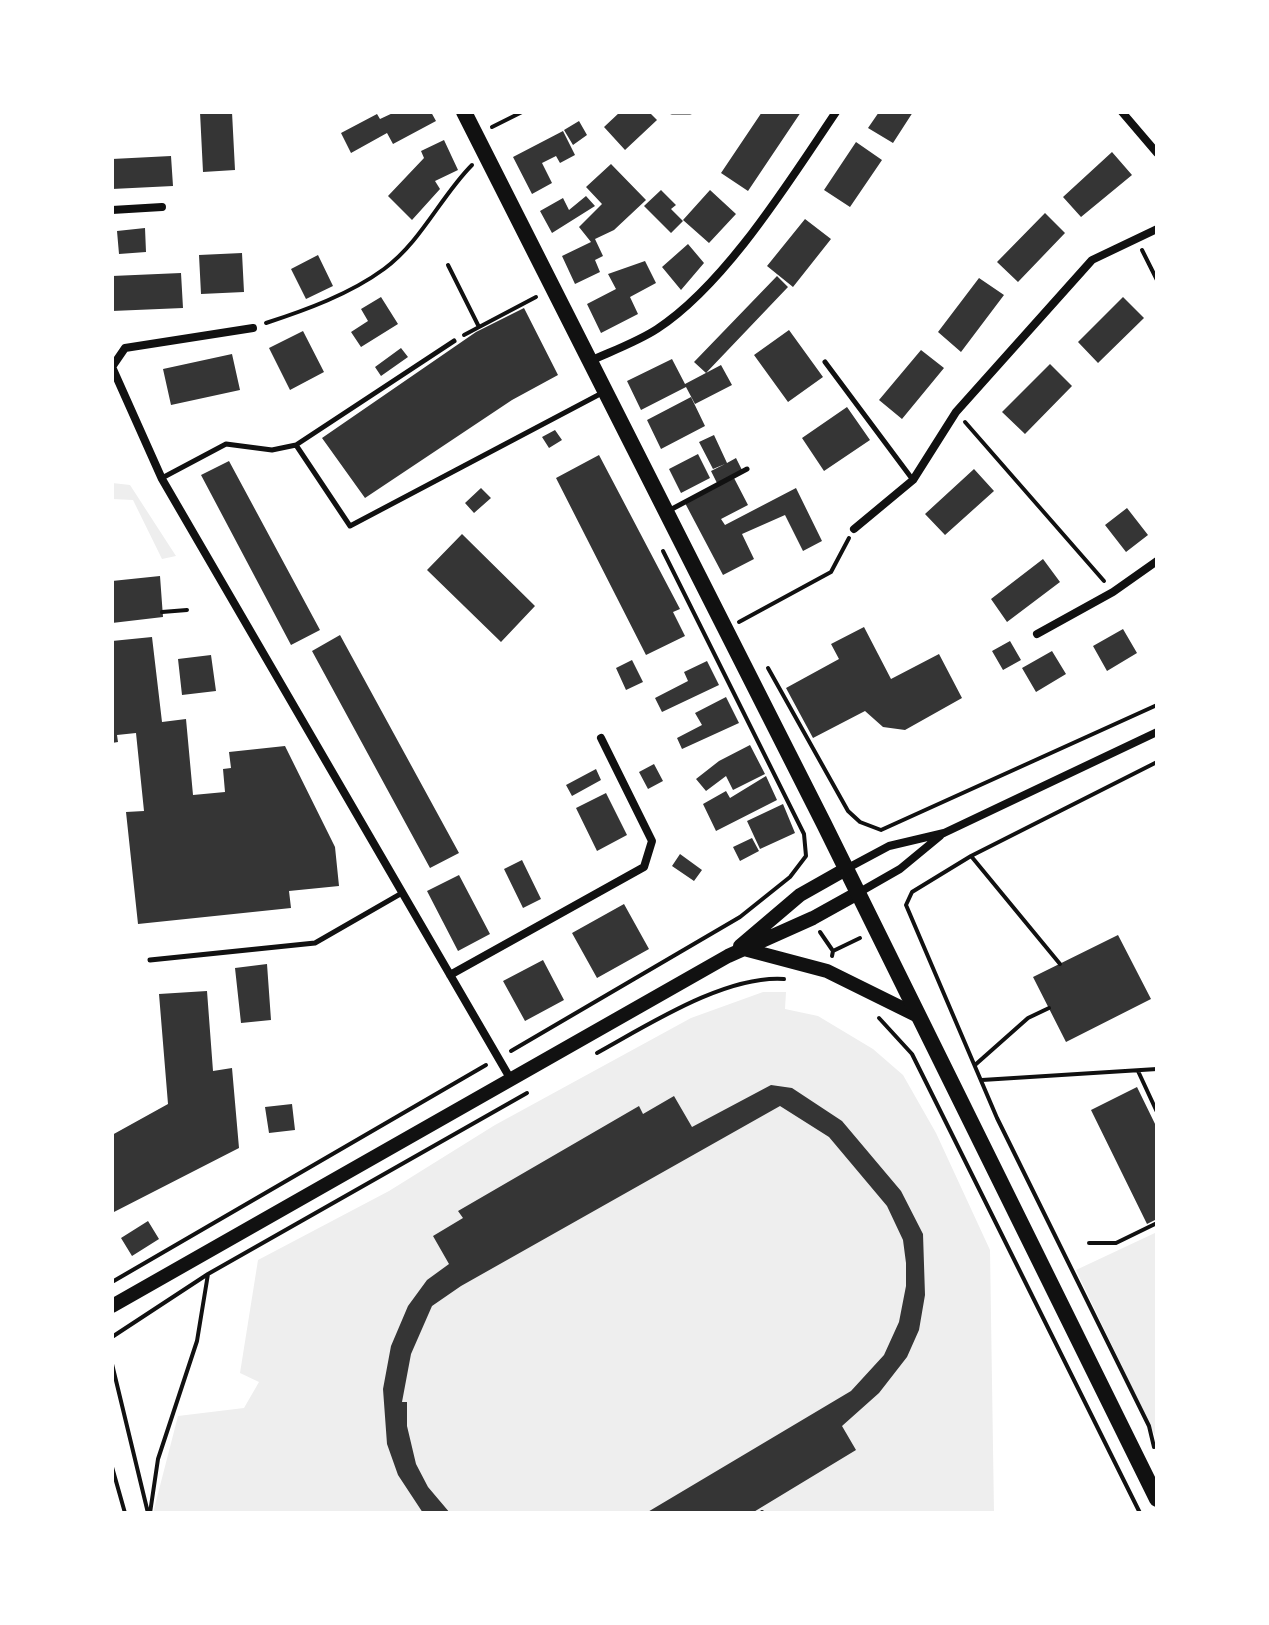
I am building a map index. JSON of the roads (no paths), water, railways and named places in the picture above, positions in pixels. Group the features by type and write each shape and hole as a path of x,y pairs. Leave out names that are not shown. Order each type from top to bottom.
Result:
{"main road":[{"path":"464,112 1155,1488"}],"street":[{"path":"589,361 657,329 705,289 787,185 836,112"},
{"path":"1122,112 1157,153"},
{"path":"112,210 162,207"},
{"path":"854,529 913,480 956,412 1092,260 1157,229"},
{"path":"253,328 125,348 112,367 162,479 510,1078"},
{"path":"1037,634 1113,592 1157,561"},
{"path":"728,956 800,895 889,846 944,833 1157,732"},
{"path":"450,975 644,867 652,841 601,738"},
{"path":"112,1306 728,956 858,893 900,869 944,833"},
{"path":"744,949 827,971 916,1015"}],"lane":[{"path":"672,112 690,112"},
{"path":"162,479 226,444 272,450 296,445 454,341"},
{"path":"825,362 913,480"},
{"path":"296,445 350,526 605,392"},
{"path":"665,512 747,469"},
{"path":"150,960 315,943 402,893"}]}
